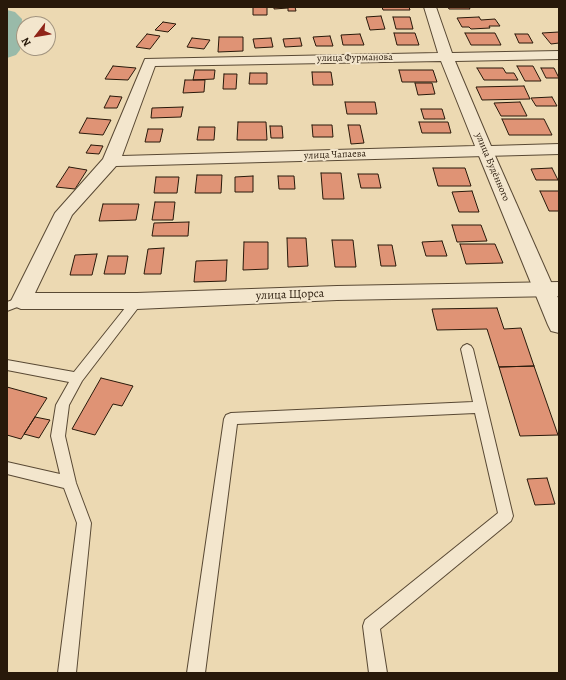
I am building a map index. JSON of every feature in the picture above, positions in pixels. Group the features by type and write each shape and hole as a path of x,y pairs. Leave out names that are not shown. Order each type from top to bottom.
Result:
{"street":[{"name":"улица Будённого","path":"430,7 446,57 486,151 551,289 559,325"},
{"name":"улица Фурманова","path":"111,161 150,62 559,55"},
{"name":"улица Чапаева","path":"111,161 559,149"},
{"path":"14,304 64,213 111,161"},
{"name":"улица Щорса","path":"14,304 337,293 551,289"}],"lane":[{"path":"67,673 84,523 69,483 58,436 63,405 77,378 137,300"},
{"path":"378,673 371,626 506,516 467,349"},
{"path":"7,364 77,378"},
{"path":"196,673 231,419 481,407"},
{"path":"7,468 69,483"}],"building":[{"path":"253,7 267,7 267,15 253,15"},
{"path":"274,7 295,7 296,11 288,11 288,8 274,9"},
{"path":"382,7 409,7 410,10 383,10"},
{"path":"448,7 469,7 470,9 449,9"},
{"path":"381,16 385,29 370,30 366,17"},
{"path":"393,17 410,17 413,29 396,29"},
{"path":"479,17 481,20 495,19 500,26 471,29 469,27 462,27 457,18"},
{"path":"163,22 176,24 168,32 155,30"},
{"path":"559,32 559,43 551,44 542,33"},
{"path":"394,33 415,33 419,45 397,45"},
{"path":"465,33 495,33 501,45 471,45"},
{"path":"147,34 160,36 150,49 136,47"},
{"path":"360,34 364,45 343,45 341,35"},
{"path":"515,34 528,34 533,43 519,43"},
{"path":"330,36 333,46 316,46 313,37"},
{"path":"219,37 243,37 243,51 218,52"},
{"path":"192,38 210,40 204,49 187,47"},
{"path":"271,38 273,47 255,48 253,39"},
{"path":"300,38 302,46 285,47 283,39"},
{"path":"113,66 136,68 128,80 105,79"},
{"path":"517,66 533,66 541,81 525,81"},
{"path":"477,68 503,68 506,73 514,73 518,80 484,80"},
{"path":"541,68 554,68 559,78 546,78"},
{"path":"195,70 215,70 214,79 193,80"},
{"path":"399,70 433,70 437,82 402,82"},
{"path":"312,72 331,72 333,85 313,85"},
{"path":"250,73 267,73 267,84 249,84"},
{"path":"224,74 237,74 236,89 223,89"},
{"path":"185,80 205,80 204,92 183,93"},
{"path":"415,83 432,83 435,94 418,95"},
{"path":"524,86 530,99 482,100 476,87"},
{"path":"110,96 122,97 117,108 104,108"},
{"path":"552,97 557,106 536,106 531,98"},
{"path":"345,102 375,102 377,114 347,114"},
{"path":"520,102 527,116 501,116 494,103"},
{"path":"183,107 181,117 151,118 152,108"},
{"path":"421,109 442,109 445,119 424,119"},
{"path":"87,118 111,120 103,135 79,133"},
{"path":"502,119 544,119 552,135 509,135"},
{"path":"238,122 266,122 267,140 237,140"},
{"path":"419,122 448,122 451,133 422,133"},
{"path":"312,125 332,125 333,137 313,137"},
{"path":"348,125 360,125 364,143 351,144"},
{"path":"270,126 282,126 283,138 271,138"},
{"path":"199,127 215,127 214,140 197,140"},
{"path":"148,129 163,129 160,142 145,142"},
{"path":"91,145 103,146 99,154 86,153"},
{"path":"69,167 87,170 75,189 56,187"},
{"path":"433,168 465,168 471,186 438,186"},
{"path":"552,168 558,180 536,180 531,169"},
{"path":"321,173 341,173 344,199 323,199"},
{"path":"358,174 378,174 381,188 361,188"},
{"path":"197,175 222,175 221,193 195,193"},
{"path":"253,176 253,192 235,192 235,177"},
{"path":"278,176 294,176 295,189 279,189"},
{"path":"156,177 179,177 177,193 154,193"},
{"path":"472,191 479,212 459,212 452,192"},
{"path":"540,191 559,191 559,211 549,211"},
{"path":"155,202 175,202 173,220 152,220"},
{"path":"103,204 139,204 136,220 99,221"},
{"path":"189,222 188,236 152,236 154,223"},
{"path":"452,225 481,225 487,241 457,242"},
{"path":"287,238 306,238 308,266 288,267"},
{"path":"332,240 353,240 356,267 335,267"},
{"path":"442,241 447,256 426,256 422,242"},
{"path":"244,242 268,242 268,269 243,270"},
{"path":"460,244 495,244 503,263 466,264"},
{"path":"378,245 392,245 396,266 381,266"},
{"path":"164,248 161,274 144,274 148,249"},
{"path":"97,254 92,275 70,275 75,255"},
{"path":"108,256 128,256 125,274 104,274"},
{"path":"227,260 226,281 194,282 196,261"},
{"path":"497,308 504,329 521,328 534,366 499,367 487,329 437,330 432,309"},
{"path":"534,366 558,435 520,436 499,367"},
{"path":"101,378 133,386 122,406 113,404 95,435 72,429"},
{"path":"7,387 47,398 21,439 7,435"},
{"path":"35,417 50,420 39,438 24,434"},
{"path":"547,478 555,504 535,505 527,479"}],"waterway":[{"path":"7,17 10,19 7,50"}]}
